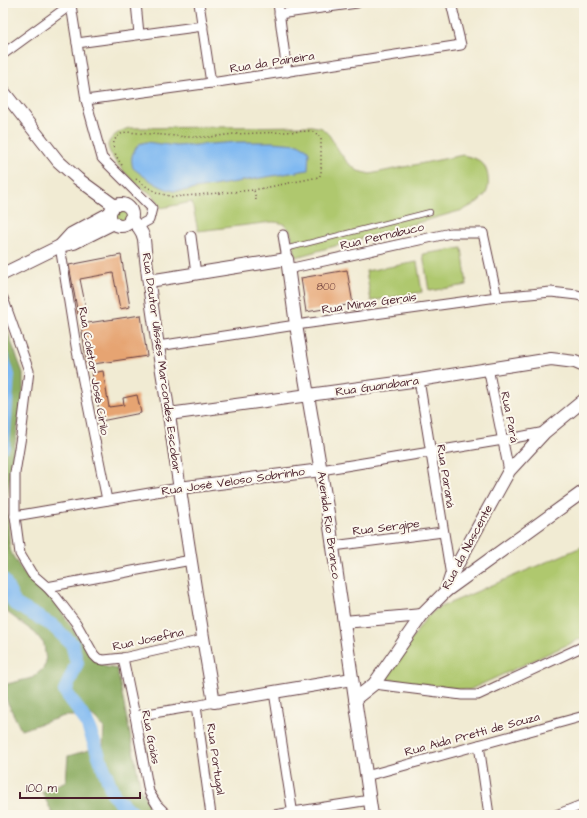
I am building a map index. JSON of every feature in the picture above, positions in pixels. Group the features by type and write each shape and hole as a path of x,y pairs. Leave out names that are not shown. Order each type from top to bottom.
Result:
{"street":[{"path":"136,3 139,34"},
{"path":"199,3 211,83"},
{"path":"278,3 287,72"},
{"path":"279,14 357,3"},
{"name":"Rua da Paineira","path":"86,100 287,72 461,45 451,3"},
{"path":"3,54 72,4 86,100 102,158 152,208 149,220 134,223 128,222 118,225 113,214 58,161 3,91"},
{"path":"77,43 202,26"},
{"name":"Rua Doutor Ulisses Marcondes Escobar","path":"113,214 121,204 128,207 134,223 143,234 179,488 214,702"},
{"path":"3,274 60,246 71,234 113,214"},
{"name":"Rua Pernabuco","path":"287,259 451,233 483,233 497,297"},
{"name":"Avenida Rio Branco","path":"282,235 321,470 372,815"},
{"path":"191,236 196,274"},
{"name":"Rua Coletor José Cirilo","path":"60,246 76,346 107,500"},
{"path":"149,281 287,259"},
{"name":"Rua Minas Gerais","path":"158,346 497,297 551,292 584,297"},
{"path":"3,298 29,371 15,473 15,516 20,554 32,574 47,586 190,560"},
{"name":"Rua Guanabara","path":"169,414 308,396 551,359 575,362 584,366"},
{"name":"Rua Pará","path":"488,368 509,471"},
{"name":"Rua Paraná","path":"419,380 450,576"},
{"name":"Rua da Nascente","path":"355,699 374,684 422,615 446,591 450,576 509,471 545,432 584,400"},
{"name":"Rua José Veloso Sobrinho","path":"15,516 179,488 321,470 545,432"},
{"path":"446,591 584,491"},
{"name":"Rua Sergipe","path":"332,546 443,532"},
{"name":"Rua Josefina","path":"47,586 76,623 94,655 98,658 104,660 123,658 203,640"},
{"path":"344,622 422,615"},
{"path":"374,684 462,695 478,695 584,646"},
{"name":"Rua Goiás","path":"123,658 149,792 157,805 167,815"},
{"path":"135,716 352,680"},
{"path":"274,692 293,814"},
{"name":"Rua Portugal","path":"196,706 211,815"},
{"name":"Rua Aida Pretti de Souza","path":"366,776 584,716"},
{"path":"479,745 489,815"},
{"path":"274,815 293,814 370,800"},
{"path":"556,815 584,804"}],"lane":[{"path":"287,259 430,212"}],"path":[{"path":"125,168 116,157 112,148 113,142 117,137 126,132 188,137 210,137 309,131 317,134 321,140 321,174 319,177 254,190 173,197 158,193 134,178"},
{"path":"254,190 256,200"}],"green space":[{"path":"312,126 322,128 329,135 347,162 358,171 370,174 463,155 479,160 483,164 487,171 488,189 482,198 463,210 296,257 291,233 286,226 280,223 272,222 198,231 192,202 161,208 157,200 150,193 139,186 124,172 111,155 108,145 113,137 129,128"},
{"path":"121,207 126,209 128,214 126,219 121,221 116,219 114,214 116,209"},
{"path":"462,248 467,285 429,291 423,254"},
{"path":"417,262 422,292 371,301 366,271"},
{"path":"3,320 23,373 23,398 7,498 9,544 11,553 24,574 55,602 92,658 106,667 117,669 141,790 152,809 159,815 53,815 42,792 66,781 68,756 103,746 104,727 92,716 64,716 21,730 3,693 3,685 32,678 43,669 46,662 44,644 35,633 7,612 3,603"},
{"path":"584,546 584,637 469,690 385,679 426,618 436,609"}],"water":[{"path":"146,142 176,146 238,142 298,144 307,149 309,152 308,170 183,191 173,191 157,185 133,168 133,153 139,144"}],"building":[{"path":"121,255 130,307 120,309 113,273 80,279 87,313 78,314 69,265"},
{"path":"347,270 353,304 306,312 301,278"},
{"path":"141,315 147,356 87,365 81,324"},
{"path":"103,371 109,407 124,405 123,398 137,395 141,413 101,421 92,373"}],"waterway":[{"path":"3,359 8,375 3,446"},
{"path":"3,580 15,604 52,625 72,644 77,663 65,691 86,721 114,796 135,815"}]}
